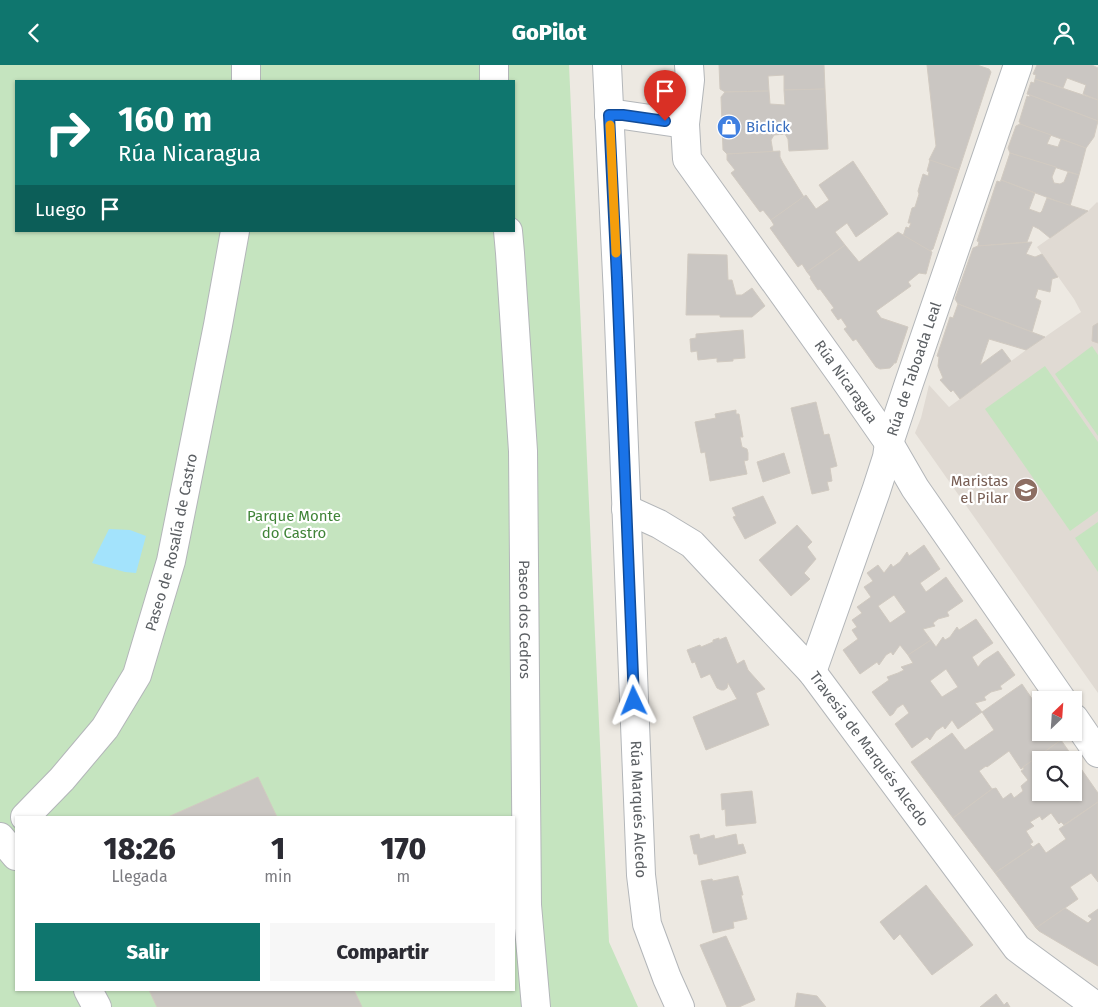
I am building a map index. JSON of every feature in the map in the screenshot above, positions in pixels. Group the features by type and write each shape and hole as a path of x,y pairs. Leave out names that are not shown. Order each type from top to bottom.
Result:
{"street":[{"path":"246,65 246,80"},
{"path":"494,65 494,80"},
{"name":"Rúa Marqués Alcedo","path":"607,65 618,287 641,875 648,924 667,978 680,1007"},
{"name":"Rúa Nicaragua","path":"690,65 685,124 687,159 889,443 915,488 1056,691"},
{"name":"Rúa de Taboada Leal","path":"812,672 876,491 887,457 889,443 1018,65"},
{"path":"609,115 623,115 685,124"},
{"name":"Paseo de Rosalía de Castro","path":"26,816 62,779 105,728 137,675 171,561 235,232"},
{"name":"Paseo dos Cedros","path":"508,232 523,451 527,905 536,1007"},
{"name":"Travesía de Marqués Alcedo","path":"626,509 659,524 692,544 812,672 1017,948 1097,1007"},
{"path":"1082,730 1098,753"},
{"path":"89,991 97,1007"}],"shaded area":[{"name":"Maristas el Pilar","path":"1097,202 1098,693 915,433 921,418 929,385 949,407 1081,312 1037,247 1088,211"}],"green space":[{"name":"Parque Monte do Castro","path":"0,65 569,65 609,942 638,1007 0,1007"},
{"path":"1092,346 1098,355 1098,436 1055,374"},
{"path":"1045,366 1098,442 1098,511 1070,531 985,409"},
{"path":"1098,522 1098,572 1075,538"}],"water":[{"path":"109,529 130,530 146,536 136,573 92,563"}],"building":[{"path":"719,65 824,65 825,89 784,90 784,75 768,76 769,91 725,92 720,89"},
{"path":"927,65 977,65 989,69 991,72 959,170 929,160 936,146"},
{"path":"1037,65 1092,65 1098,68 1098,100 1083,94 1086,85 1067,78 1063,88 1035,79 1036,75 1033,74"},
{"path":"1035,79 1098,100 1098,121 1027,94 1031,82 1034,83"},
{"path":"825,89 828,149 789,151 788,139 785,134 774,135 771,140 773,152 727,154 723,150 721,97 725,92 769,91 770,104 785,105 784,90"},
{"path":"1030,95 1098,121 1094,137 1086,148 1020,124 1027,96 1029,97"},
{"path":"1020,124 1051,135 1047,144 1058,147 1061,139 1086,148 1079,175 1010,153 1008,148 1016,126"},
{"path":"780,151 783,163 804,197 771,220 763,210 760,212 731,173 735,170 727,160 727,154"},
{"path":"1010,153 1056,167 1052,177 1054,183 1060,184 1064,182 1068,172 1079,175 1070,206 1001,180"},
{"path":"930,160 959,170 933,249 930,251 903,236 906,227 909,228 911,223 908,223 912,208 915,207 919,194 918,191 923,174 928,176 929,172 927,171"},
{"path":"853,161 888,214 856,237 847,223 835,232 845,245 807,272 802,264 798,267 770,228 774,225 771,220 806,195 816,209 829,200 819,185"},
{"path":"1001,180 1035,193 1029,209 1040,213 1047,198 1088,211 1050,238 1033,226 1027,242 978,246 979,242 977,241 997,181 1000,182"},
{"path":"898,232 932,252 926,274 919,273 908,282 911,286 876,311 881,318 908,327 896,363 890,368 880,369 876,367 856,339 853,341 844,329 847,327 841,318 838,320 831,310 834,308 820,289 818,290 807,272 845,245 859,262"},
{"path":"1032,242 1026,254 1035,257 1042,254 1058,277 1052,279 1050,292 1038,289 1035,298 1041,301 1032,332 958,304 955,299 973,248"},
{"path":"688,254 727,255 728,280 732,280 736,295 742,295 752,288 765,306 752,317 686,315"},
{"path":"958,304 1045,337 1026,350 989,339 980,365 1002,349 1011,361 960,399 953,390 951,392 940,380 943,378 938,366 939,357 937,356 950,317 953,318"},
{"path":"1098,323 1098,343 1092,341 1093,326"},
{"path":"743,330 745,358 717,362 717,358 698,360 697,351 691,352 690,339 696,338 696,334"},
{"path":"816,402 824,435 829,434 837,466 830,468 832,481 827,482 829,490 812,494 791,408"},
{"path":"736,410 736,414 739,414 743,437 740,437 742,447 747,449 748,453 748,460 744,461 747,474 710,481 705,452 701,453 695,422 716,418 715,414"},
{"path":"784,453 790,473 763,482 757,462"},
{"path":"763,496 776,523 745,539 733,517 736,516 732,508"},
{"path":"797,525 812,542 807,547 816,559 804,573 810,579 791,596 759,560"},
{"path":"924,545 940,569 920,583 926,592 946,577 963,601 947,612 949,616 938,619 933,623 935,626 923,629 931,640 908,655 900,645 893,655 891,652 886,655 879,665 877,662 860,674 843,650 858,639 852,630 857,627 852,620 862,613 857,607 871,597 864,587 873,581 867,573 878,565 884,573 891,564 893,567 900,562 907,552 909,556","holes":["894,595 906,612 890,623 878,606"]},
{"path":"976,619 993,643 972,657 978,667 983,661 998,651 1015,675 1000,686 1002,689 991,692 984,697 986,700 975,703 982,712 958,729 952,720 945,729 943,726 936,731 930,740 927,737 912,748 895,724 909,713 903,704 890,716 872,692 889,680 887,677 904,670 901,667 913,663 908,655 931,640 936,647 943,637 945,640 950,637 957,627 959,630","holes":["946,669 958,687 942,697 930,681"]},
{"path":"726,637 737,664 744,660 748,670 765,689 756,693 769,725 706,750 693,717 737,699 728,683 727,688 721,690 717,688 710,674 701,678 695,662 692,663 687,650 700,645 701,647 713,642 713,640"},
{"path":"1022,684 1032,699 1032,741 1060,741 1046,751 1032,751 1032,761 1021,769 1009,751 979,771 992,789 953,818 911,762 952,733 965,750 994,730 982,712"},
{"path":"1060,741 1062,741 1069,751 1046,751"},
{"path":"1032,761 1032,801 1082,801 1082,770 1098,793 1098,802 1064,825 1061,822 1059,824 1051,813 1042,820 1040,816 1030,822 1034,826 1026,831 1033,842 1030,844 1033,847 995,873 953,818 992,789 996,788 1003,799 1011,793 1014,798 1023,791 1021,786 1028,780 1021,771 1024,769 1023,767"},
{"path":"258,777 277,816 170,816"},
{"path":"752,791 756,823 726,826 725,809 722,810 721,794"},
{"path":"1098,802 1098,882 1091,873 1070,887 1078,899 1036,928 995,873 1039,843 1046,853 1066,839 1059,829"},
{"path":"699,834 700,839 714,835 715,839 736,834 738,845 743,844 746,853 699,865 697,854 694,854 690,836"},
{"path":"738,876 747,919 733,922 734,928 713,933 701,881 712,879 713,881"},
{"path":"926,885 973,945 932,975 900,934 894,940 880,922"},
{"path":"1065,908 1088,923 1092,919 1088,916 1098,909 1098,966 1036,928"},
{"path":"726,936 755,1000 739,1007 727,1007 700,945"},
{"path":"149,991 354,991 362,1007 157,1007"},
{"path":"797,993 817,996 826,1007 795,1007"},
{"path":"996,994 1004,1005 1007,1002 1010,1007 980,1007"}],"slow traffic":[{"path":"610,125 616,253"}],"place":[{"name":"Biclick","path":"729,127"},
{"name":"Maristas el Pilar","path":"1026,490"}],"route":[{"path":"634,701 609,115 665,121"}]}
